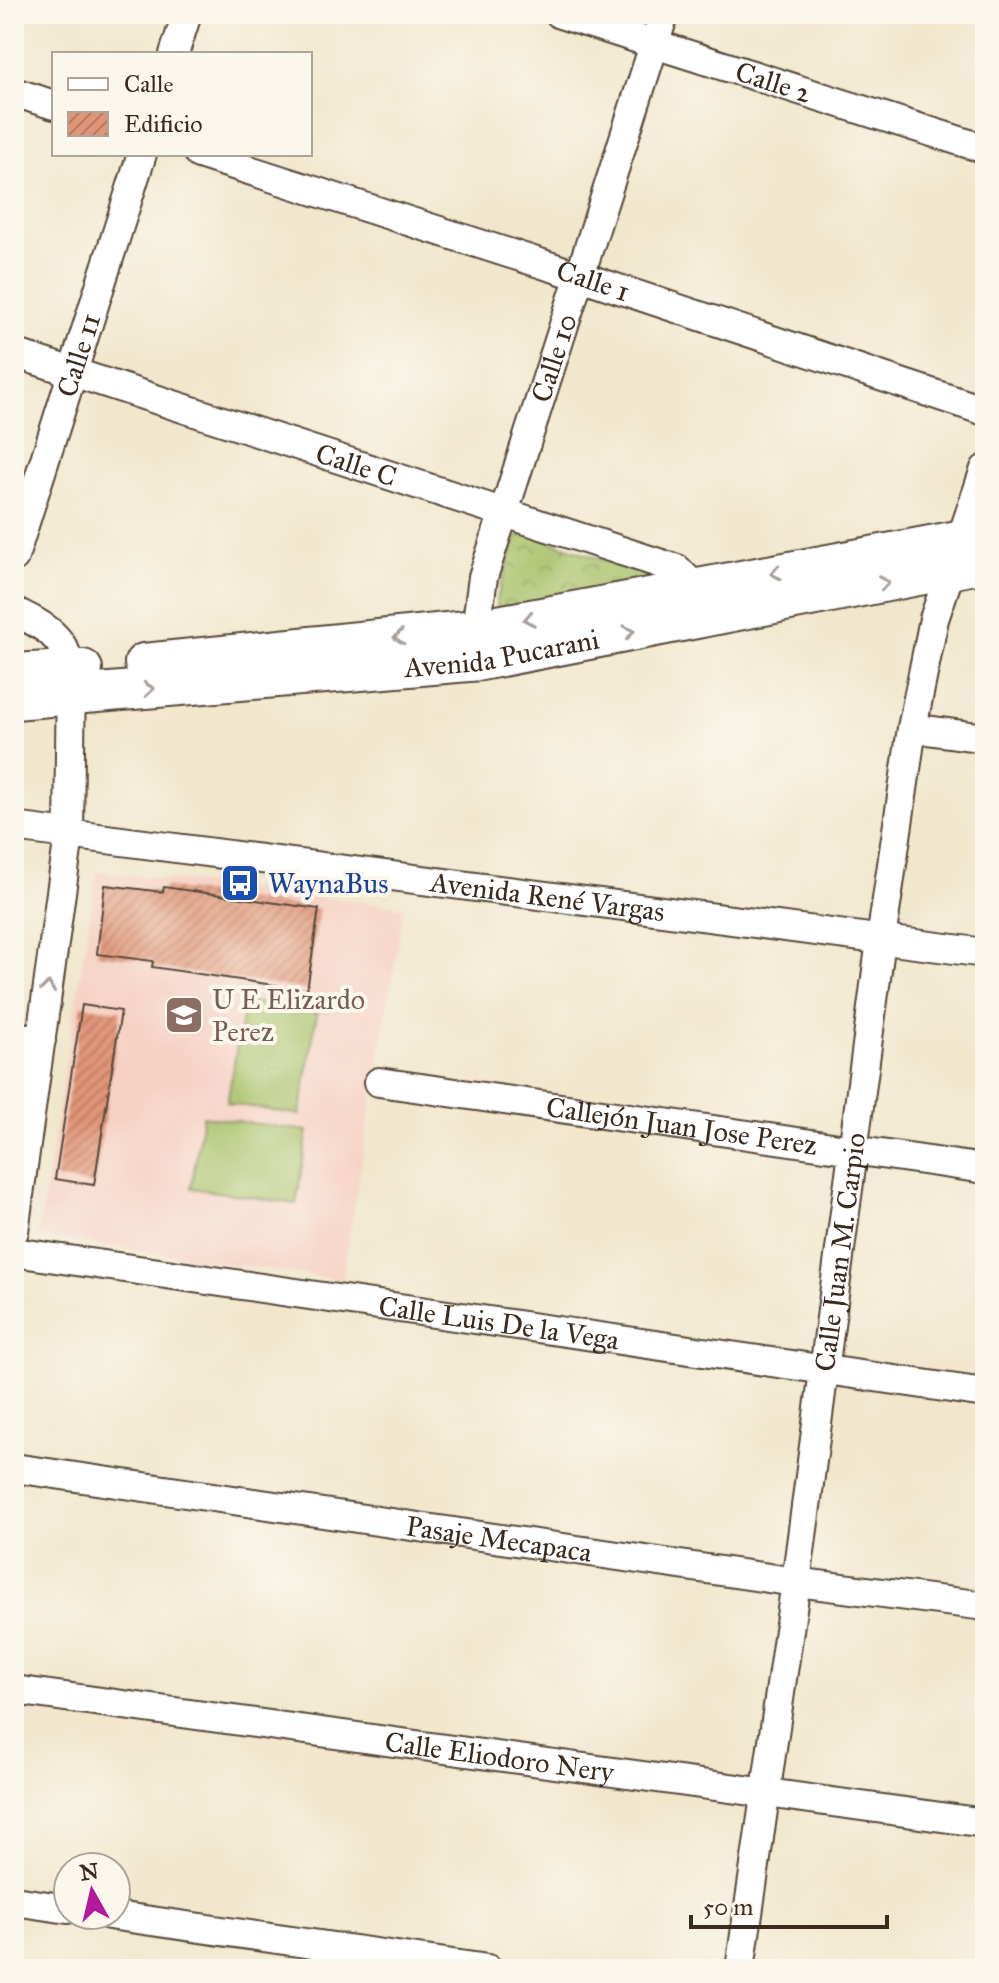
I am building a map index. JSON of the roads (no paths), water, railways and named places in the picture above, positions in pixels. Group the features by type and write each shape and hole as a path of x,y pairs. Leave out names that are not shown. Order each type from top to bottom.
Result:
{"street":[{"path":"175,52 187,14"},
{"name":"Calle 2","path":"560,14 985,149"},
{"name":"Calle 10","path":"479,645 483,577 664,14"},
{"path":"14,92 52,104"},
{"name":"Calle 11","path":"14,557 141,156"},
{"name":"Calle 1","path":"205,156 580,276 985,411"},
{"name":"Calle C","path":"14,353 677,569 686,578 688,590"},
{"name":"Calle Juan M. Carpio","path":"740,1969 912,728 934,619 971,552 985,469"},
{"name":"Avenida Pucarani","path":"479,645 688,590 971,552"},
{"name":"Avenida Pucarani","path":"14,700 71,682 479,645 971,552"},
{"path":"14,611 38,623 58,639 68,653 71,682 69,835 28,1038 14,1231"},
{"name":"Avenida Pucarani","path":"14,673 71,682"},
{"path":"912,728 985,738"},
{"name":"Avenida René Vargas","path":"14,827 985,953"},
{"name":"Callejón Juan Jose Perez","path":"379,1082 985,1169"},
{"name":"Calle Luis De la Vega","path":"14,1252 985,1393"},
{"name":"Pasaje Mecapaca","path":"14,1468 796,1582 985,1606"},
{"name":"Calle Eliodoro Nery","path":"14,1690 985,1823"},
{"path":"14,1901 52,1907"},
{"path":"132,1918 488,1969"}],"place":[{"name":"WaynaBus","path":"240,883"},
{"name":"U E Elizardo Perez","path":"184,1015"}]}
